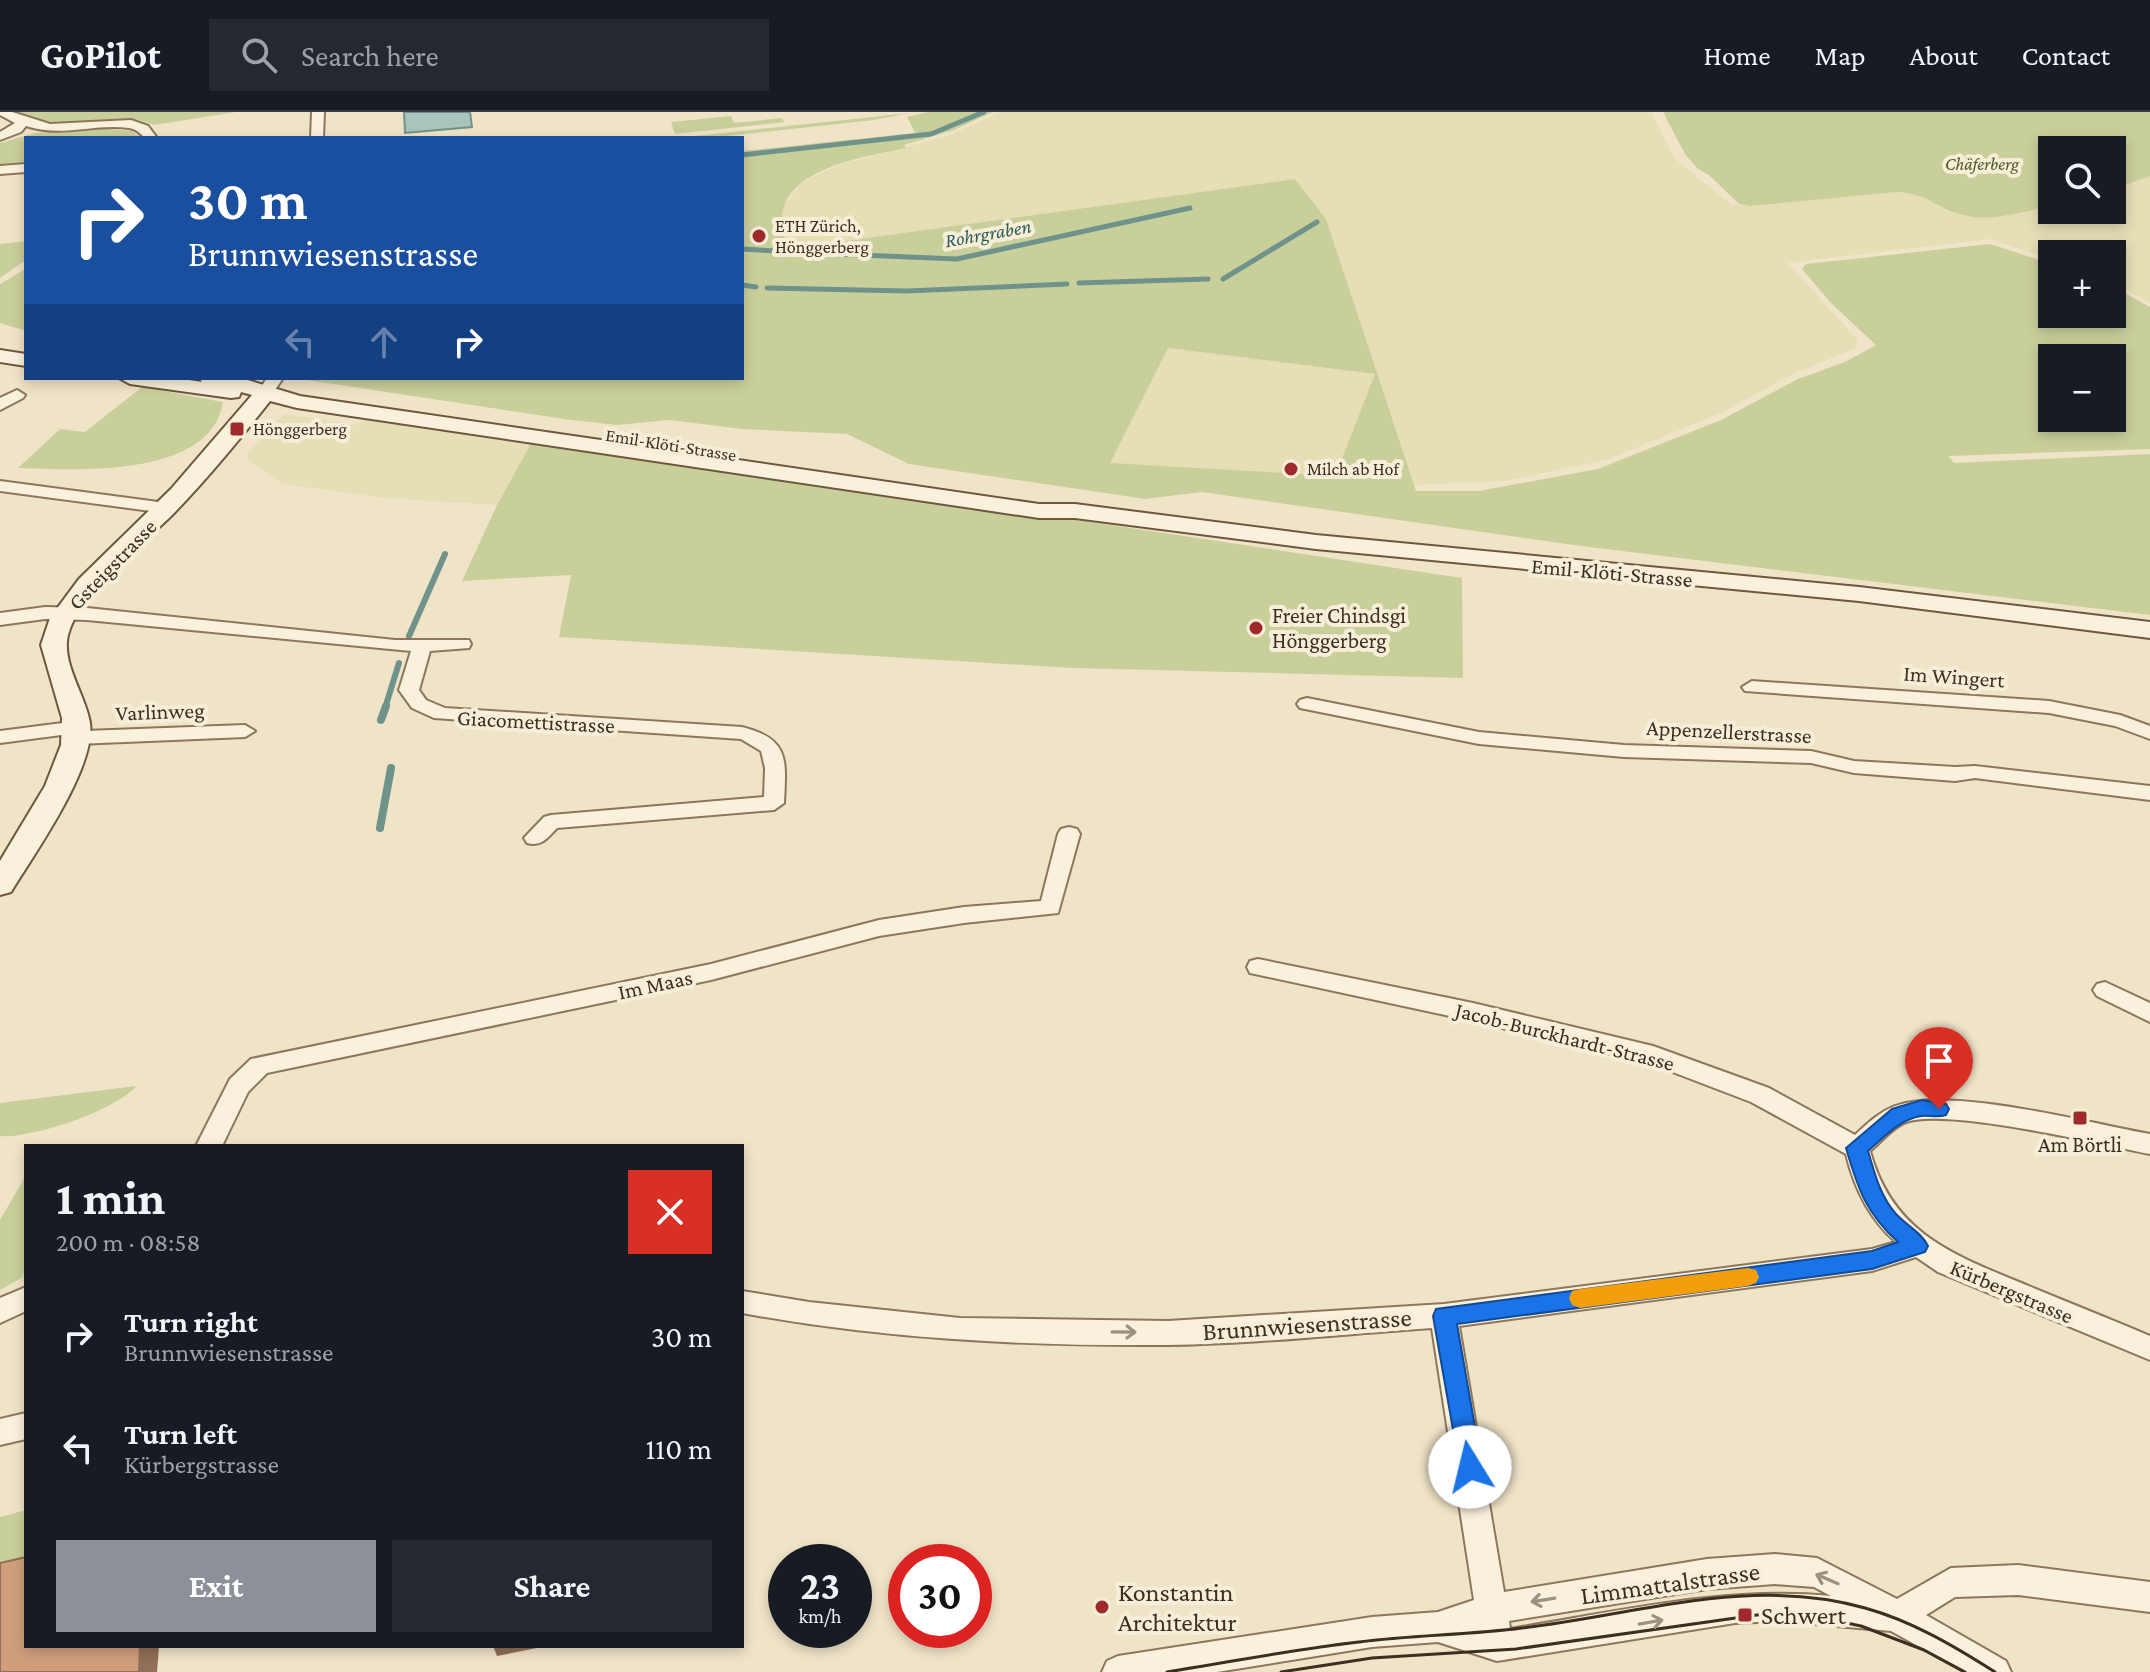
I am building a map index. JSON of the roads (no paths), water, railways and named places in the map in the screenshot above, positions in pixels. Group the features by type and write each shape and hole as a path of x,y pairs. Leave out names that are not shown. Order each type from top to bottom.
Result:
{"street":[{"path":"3,112 22,123 56,129 131,124 144,129 149,136"},
{"path":"317,136 318,112"},
{"path":"0,136 17,129 22,123"},
{"path":"0,170 24,168"},
{"path":"0,342 24,347"},
{"path":"0,356 24,360"},
{"name":"Emil-Klöti-Strasse","path":"143,380 216,391 270,386"},
{"name":"Emil-Klöti-Strasse","path":"225,380 270,386 297,402 1039,511 1075,511 1331,544 1873,596 2150,630"},
{"name":"Gsteigstrasse","path":"77,732 66,681 55,653 54,638 65,613 166,508 270,386"},
{"path":"0,405 17,395"},
{"name":"Gsteigstrasse","path":"0,486 166,508"},
{"path":"0,619 65,613 395,646 462,644"},
{"name":"Giacomettistrasse","path":"422,645 409,690 419,704 441,714 742,733 763,739 774,753 774,803 551,822 535,838"},
{"name":"Im Wingert","path":"1752,687 2049,707 2120,721 2150,733"},
{"name":"Appenzellerstrasse","path":"1307,704 1479,738 1624,751 1811,757 1854,767 1955,774 1975,772 2150,793"},
{"name":"Varlinweg","path":"0,737 77,732 245,731"},
{"path":"0,885 52,799 77,732"},
{"name":"Im Maas","path":"210,1144 239,1086 260,1065 711,972 879,928 964,915 1050,908 1069,834"},
{"name":"Jacob-Burckhardt-Strasse","path":"1258,967 1473,1012 1653,1055 1760,1095 1857,1148"},
{"path":"2105,990 2150,1013"},
{"path":"1857,1148 1899,1114 1922,1108 1956,1110 2150,1144"},
{"name":"Kürbergstrasse","path":"1857,1148 1871,1196 1888,1220 1917,1246 1947,1264 2150,1348"},
{"name":"Brunnwiesenstrasse","path":"744,1302 872,1322 960,1330 1168,1333 1444,1316 1872,1260 1917,1246"},
{"path":"0,1311 24,1299"},
{"path":"1444,1316 1497,1646"},
{"path":"0,1432 24,1426"},
{"name":"Limmattalstrasse","path":"1118,1672 1372,1632 1438,1627 1492,1609 1707,1574 1775,1569 1817,1573 1954,1646 1995,1672"},
{"path":"1895,1617 1951,1583 2018,1580 2150,1597"},
{"name":"Limmattalstrasse","path":"1438,1627 1497,1646 1735,1608 1782,1606 1895,1617"}],"water":[{"path":"404,112 470,112 472,127 405,133"}],"waterway":[{"path":"744,155 931,134 984,112"},
{"name":"Rohrgraben","path":"788,252 957,259 1190,208"},
{"name":"Rohrgraben","path":"1223,279 1317,222"},
{"name":"Rohrgraben","path":"744,249 776,251"},
{"name":"Rohrgraben","path":"1079,283 1208,279"},
{"name":"Rohrgraben","path":"767,288 907,291 1067,284"},
{"name":"Rohrgraben","path":"744,285 756,287"},
{"path":"409,636 445,554"},
{"path":"385,708 399,663"},
{"path":"381,720 386,706"},
{"path":"380,828 391,768"}],"tram line":[{"path":"1167,1672 1335,1645 1522,1628 1693,1601 1779,1595 1822,1599 1882,1613 1932,1635 1995,1672"},
{"path":"1281,1672 1372,1658 1516,1649 1771,1613 1818,1617 1861,1626 1924,1650 1965,1672"}],"place":[{"name":"ETH Zürich, Hönggerberg","path":"759,236"},
{"name":"Hönggerberg","path":"237,429"},
{"name":"Milch ab Hof","path":"1291,469"},
{"name":"Freier Chindsgi Hönggerberg","path":"1256,628"},
{"name":"Am Börtli","path":"2080,1118"},
{"name":"Konstantin Architektur","path":"1102,1607"},
{"name":"Schwert","path":"1745,1615"}],"park label":[{"name":"Chäferberg","path":"1982,164"}]}
